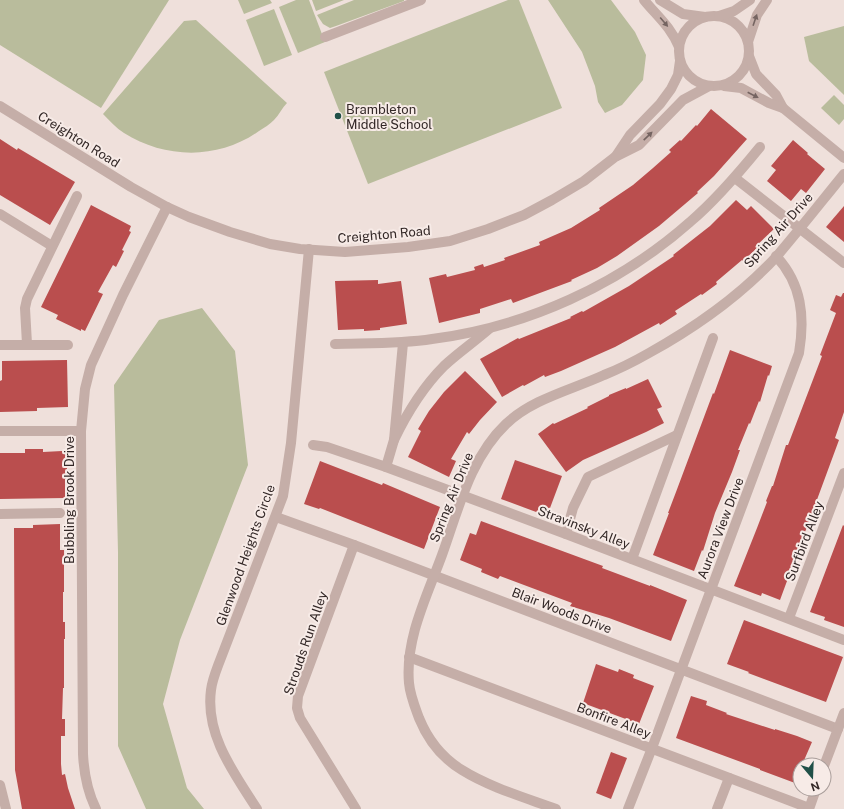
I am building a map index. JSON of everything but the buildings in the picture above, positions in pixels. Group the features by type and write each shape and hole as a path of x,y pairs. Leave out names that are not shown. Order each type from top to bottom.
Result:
{"street":[{"path":"325,37 421,0"},
{"path":"644,0 665,22 679,47"},
{"path":"660,0 683,14 705,17"},
{"name":"Creighton Road","path":"615,157 630,135 660,104 671,89 678,76 680,60 679,47 687,28 695,21 705,17 718,16 734,11 750,0"},
{"name":"Creighton Road","path":"748,42 757,15 767,0"},
{"name":"Creighton Road","path":"680,60 684,70 690,78 709,86 723,86 733,81 740,75 746,66 749,56 748,42 744,33 737,25 729,19 718,16"},
{"path":"749,56 756,74 776,95 783,108"},
{"name":"Creighton Road","path":"0,106 131,187 167,207 189,217 230,232 270,244 309,250 344,252 374,251 408,247 458,238 488,229 524,215 584,181 615,157 639,145 683,100 709,86"},
{"path":"723,86 741,88 769,103 783,108 844,158"},
{"path":"335,344 403,343 447,337 490,328 522,319 581,294 638,262 684,227 713,201 760,148"},
{"name":"Spring Air Drive","path":"556,809 492,784 464,771 449,761 430,740 424,729 415,708 409,686 408,665 413,636 463,496 476,467 489,443 506,423 523,410 605,375 648,354 687,331 724,304 776,256 844,174"},
{"path":"735,178 844,263"},
{"path":"27,344 27,299 76,196"},
{"name":"Bubbling Brook Drive","path":"96,809 88,792 84,774 83,754 81,431 85,389 92,365 123,295 167,207"},
{"path":"0,214 52,246"},
{"name":"Glenwood Heights Circle","path":"256,809 224,756 214,733 210,713 211,689 219,663 283,496 288,464 309,250"},
{"name":"Aurora View Drive","path":"628,809 682,670 780,408 799,353 802,336 802,322 798,292 786,267 776,256"},
{"path":"386,467 394,440 420,394 455,356 490,328"},
{"path":"632,559 713,338"},
{"path":"394,440 403,343"},
{"path":"0,345 68,345"},
{"path":"0,431 81,431"},
{"path":"566,534 573,508 588,477 677,435"},
{"name":"Stravinsky Alley","path":"313,445 327,447 386,467 844,640"},
{"name":"Surfbird Alley","path":"789,618 844,473"},
{"path":"0,514 60,513"},
{"name":"Blair Woods Drive","path":"276,517 434,575 838,728"},
{"name":"Strouds Run Alley","path":"354,545 298,696 297,708 300,718 356,809"},
{"name":"Bonfire Alley","path":"409,657 809,808"},
{"path":"827,757 844,713"},
{"path":"718,809 729,778"},
{"path":"0,785 6,809"},
{"path":"809,808 813,797"}],"green space":[{"path":"0,0 169,0 101,108 0,45"},
{"path":"238,0 270,0 272,3 244,14"},
{"path":"296,0 309,0 325,42 298,53 279,7"},
{"path":"312,0 344,0 316,11"},
{"path":"354,0 404,1 330,28 323,24 317,15"},
{"path":"508,0 519,0 562,108 368,184 324,72"},
{"path":"548,0 611,0 635,32 646,55 643,80 622,105 605,113 598,102 595,86 582,52"},
{"path":"274,9 292,55 264,66 246,20"},
{"path":"196,20 287,103 274,120 261,130 227,147 192,153 157,148 140,142 116,127 103,114 184,21"},
{"path":"844,26 844,95 809,61 804,37"},
{"path":"834,95 844,105 844,119 839,125 821,108"},
{"path":"202,308 235,351 248,465 180,640 163,704 187,788 204,809 146,809 118,746 118,552 114,385 159,320"}],"place":[{"name":"Brambleton Middle School","path":"338,116"}]}
